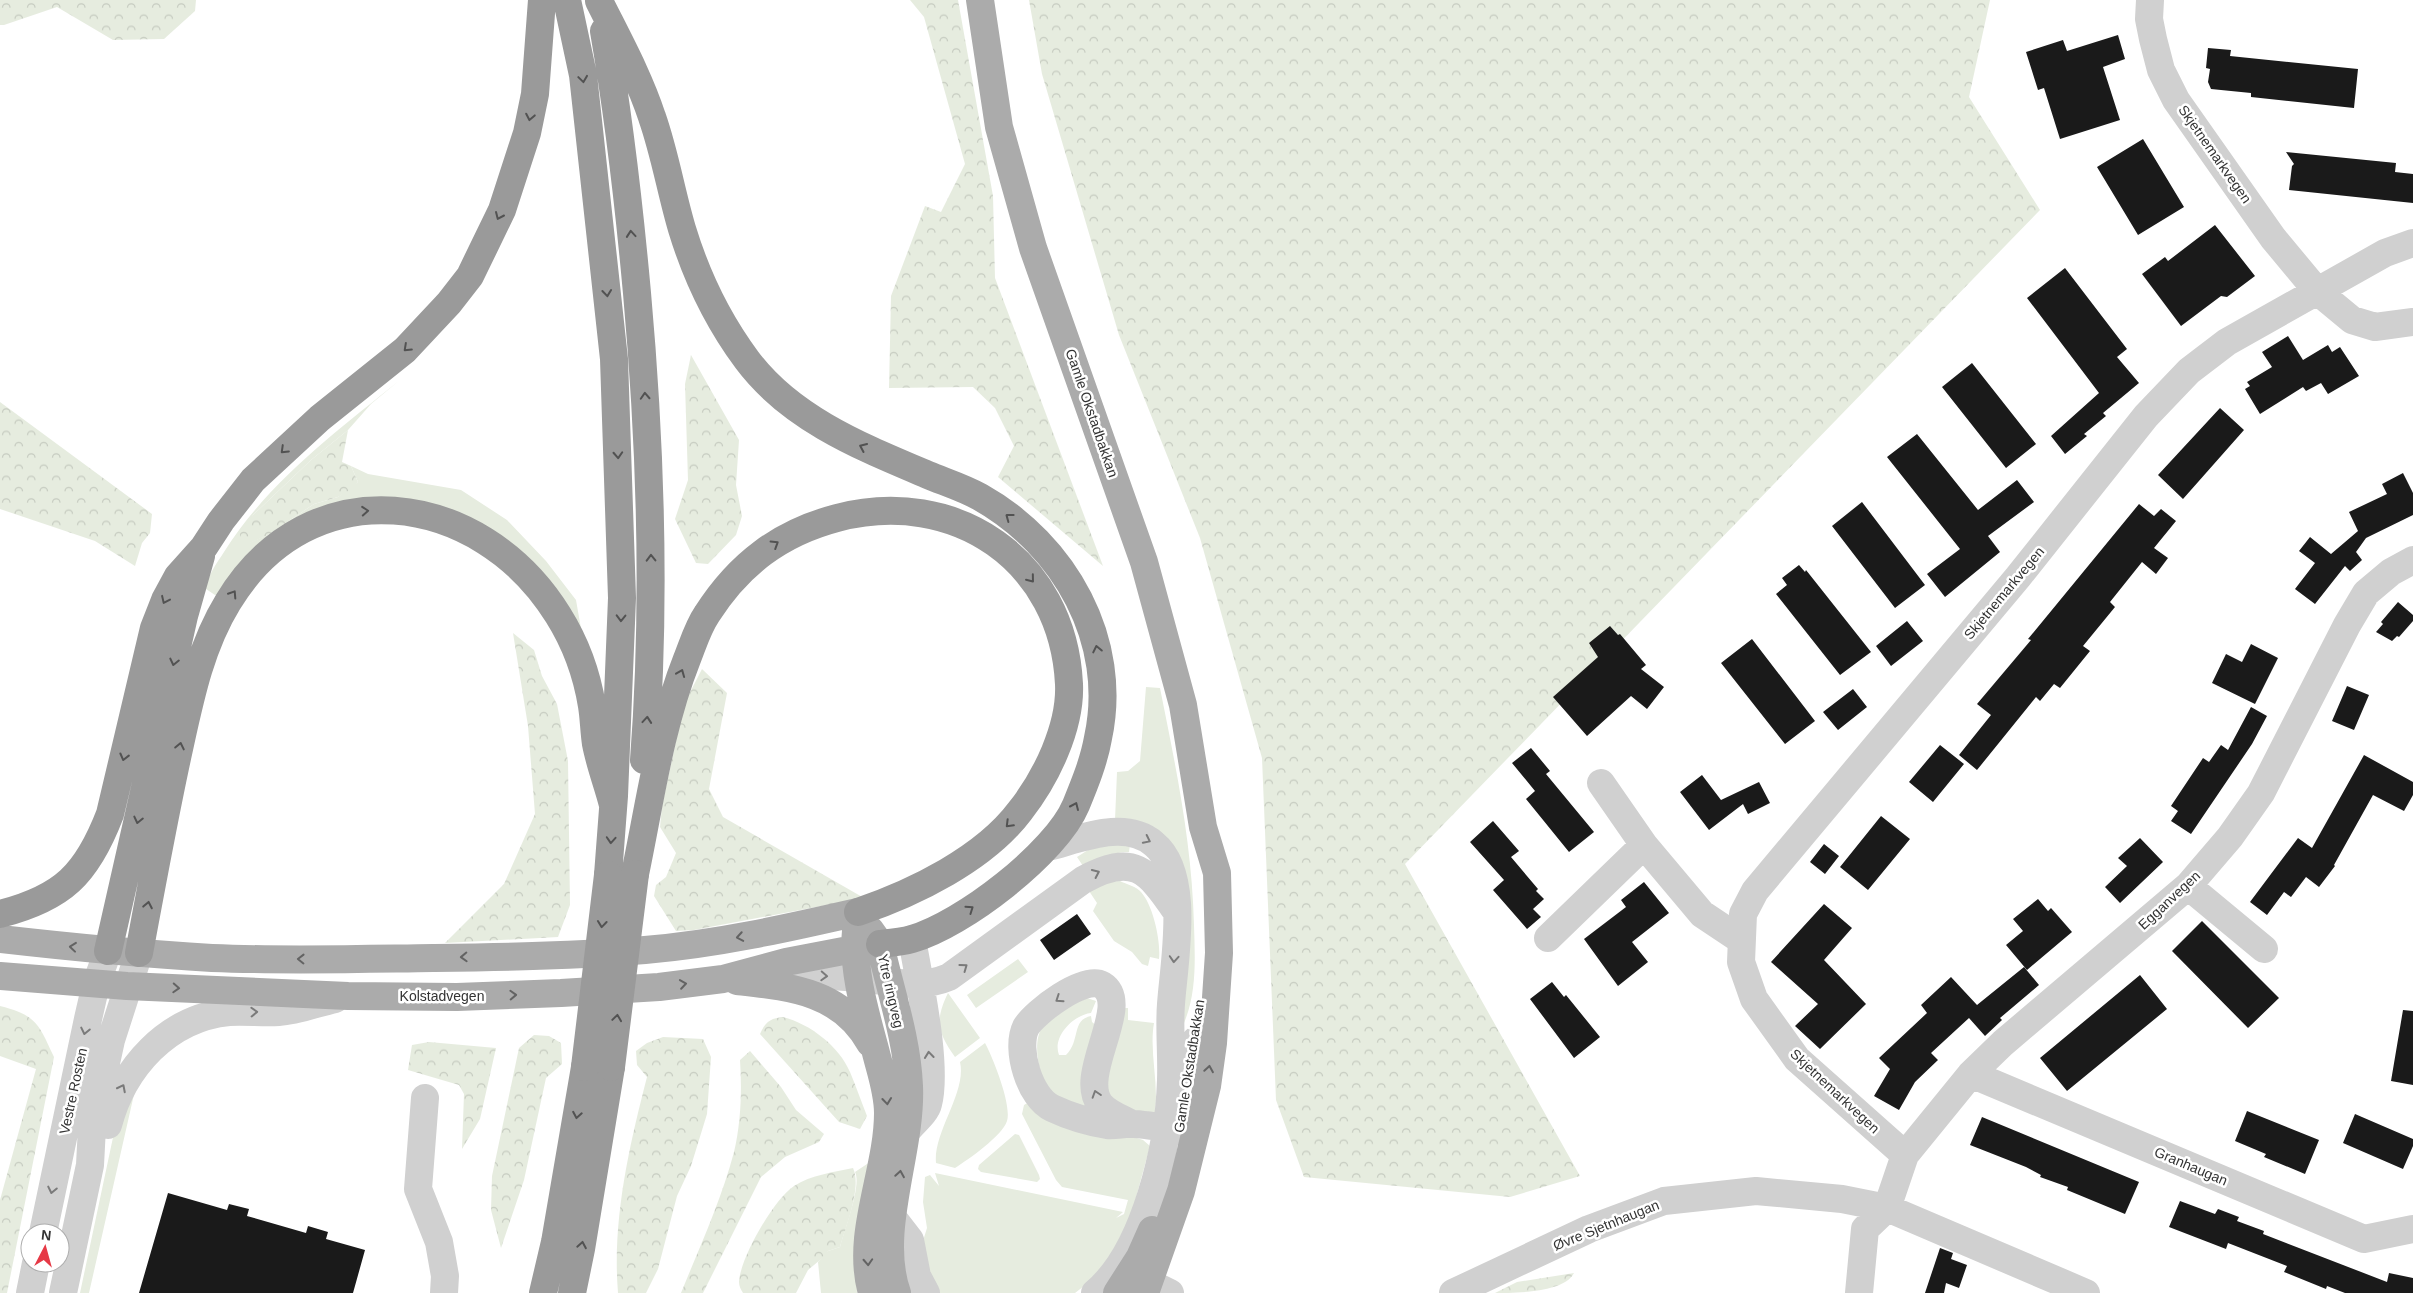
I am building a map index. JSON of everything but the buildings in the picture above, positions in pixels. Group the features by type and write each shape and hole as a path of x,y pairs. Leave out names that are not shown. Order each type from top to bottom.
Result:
{"highway":[{"path":"0,914 28,907 59,890 77,875 101,837 110,814 154,628 165,600 178,576 204,547 221,520 253,480 320,418 405,350 429,326 470,276 502,210 527,133 535,94 542,0"},
{"path":"567,0 583,75 614,359 622,598 613,805 598,1067 581,1249 572,1293"},
{"path":"599,1 631,66 653,118 682,231 702,280 720,320 748,361 777,392 800,410 849,440 979,496 1006,514 1039,540 1064,572 1081,601 1093,631 1101,667 1103,702 1099,736 1090,770 1073,812 1048,847 999,889 963,914 912,940 867,947"},
{"path":"599,1 612,75 630,215 650,478 652,599 650,691 635,874"},
{"path":"139,953 192,689 203,653 214,627 246,574 264,554 285,539 307,527 346,512 379,510 413,512 442,520 495,546 518,565 558,615 571,639 592,704 597,746 613,805"},
{"path":"543,1292 598,1067 665,730 678,682 706,616 722,593 742,570 768,548 797,530 846,515 878,510 918,511 938,515 968,526 995,541 1019,564 1040,590 1055,617 1065,649 1069,687 1064,720 1053,755 1043,777 1019,813 996,836 956,866 908,893 858,912"},
{"path":"108,951 184,616 204,547"}],"main road":[{"name":"Gamle Okstadbakkan","path":"980,0 999,127 1033,248 1144,562 1183,705 1203,827 1217,873 1220,953 1214,1042 1181,1131"},
{"name":"Gamle Okstadbakkan","path":"1138,1285 1181,1191 1181,1131 1196,1040 1203,951 1199,873 1203,827"},
{"path":"0,940 108,951 214,958 363,959 565,954 645,950 788,928 858,912"},
{"name":"Ytre ringveg","path":"858,912 867,947 888,982 907,1062 910,1086 907,1131 893,1218 890,1258 897,1293"},
{"name":"Ytre ringveg","path":"867,947 859,978 885,1086 888,1111 887,1135 869,1233 868,1258 872,1293"},
{"name":"Kolstadvegen","path":"0,976 127,986 348,996 457,997 660,987 723,979 786,962 867,947"},
{"name":"Ytre ringveg","path":"723,979 791,988 829,1001 847,1013 865,1033 876,1054"}],"street":[{"name":"Skjetnemarkvegen","path":"2150,0 2149,19 2161,70 2176,100 2273,238 2317,291"},
{"name":"Skjetnemarkvegen","path":"1905,1155 1797,1059 1754,999 1741,962 1741,940 1743,914 1755,891 2018,577 2146,416 2189,371 2227,342 2385,253 2413,243"},
{"path":"2317,291 2352,320 2367,325 2375,327 2413,322"},
{"name":"Egganvegen","path":"1887,1208 1905,1155 1972,1074 2003,1043 2188,886 2230,837 2261,793 2347,625 2366,593 2391,572 2413,560"},
{"path":"1601,783 1644,845 1702,914 1741,940"},
{"path":"1048,847 1092,836 1121,832 1138,835 1154,843 1165,855 1172,870 1176,911 1170,1020 1171,1080 1181,1131 1154,1182 1136,1238 1138,1285 1095,1293"},
{"path":"1548,938 1644,845"},
{"path":"723,979 792,974 859,978 920,985 936,983 949,977 1083,880 1100,871 1130,867 1143,872 1156,882 1176,911"},
{"path":"2188,886 2264,949"},
{"name":"Ytre ringveg","path":"907,1131 928,1105 930,1058 912,940"},
{"name":"Vestre Rosten","path":"45,1223 96,984 108,951"},
{"name":"Vestre Rosten","path":"64,1293 90,1165 92,1127 111,1040 139,953"},
{"path":"1132,1124 1111,1113 1100,1104 1094,1088 1093,1081 1111,1012 1111,999 1101,984 1089,982 1039,1013 1026,1027 1022,1054 1031,1084 1050,1108 1078,1118 1109,1125 1132,1124 1181,1131"},
{"name":"Vestre Rosten","path":"90,1165 108,1129 121,1088 148,1051 162,1040 202,1017 228,1012 280,1012 348,996"},
{"path":"1171,1080 1196,1040"},
{"name":"Granhaugan","path":"1972,1074 2364,1240 2413,1228"},
{"path":"425,1098 418,1189 439,1242 445,1276 444,1293"},
{"name":"Øvre Sjetnhaugan","path":"1453,1293 1589,1229 1664,1201 1756,1191 1842,1199 1887,1208 2086,1293"},
{"path":"1859,1293 1865,1229 1887,1208"},
{"path":"893,1218 910,1240 917,1276 926,1293"},
{"path":"30,1293 34,1273"}],"green space":[{"path":"0,0 196,0 195,11 164,39 113,40 57,7 0,25"},
{"path":"910,0 958,0 993,196 995,278 1103,566 998,477 1014,446 995,408 973,387 889,388 891,296 925,206 941,212 965,164 924,17"},
{"path":"1029,0 1990,0 1969,97 2040,210 1405,864 1580,1176 1510,1197 1304,1177 1276,1100 1262,758 1200,538 1119,335 1042,74"},
{"path":"691,355 739,440 736,485 742,516 736,535 708,564 696,563 675,519 688,480 685,384"},
{"path":"400,380 371,404 348,430 311,460 253,515 241,546 268,535 314,504 338,497 358,482 351,466 368,474 461,490 507,520 546,561 576,600 583,640 551,584 538,567 510,542 477,525 406,500 235,571 228,579 220,595 215,595 206,589 210,574 218,561 242,527 282,480 328,438"},
{"path":"0,402 152,514 150,533 142,543 135,566 95,541 0,509"},
{"path":"348,430 342,462 351,466 358,482 350,490 338,497 314,504 268,535 241,547 240,533 253,515 311,460"},
{"path":"513,633 534,650 542,676 557,704 568,761 570,905 558,937 445,943 504,884 535,814 528,726"},
{"path":"702,669 727,693 709,789 723,817 864,898 694,930 676,931 654,896 656,885 666,877 676,853 660,827 662,806 684,704"},
{"path":"1146,687 1160,688 1187,835 1193,895 1195,950 1193,987 1184,1023 1185,885 1115,820 1117,772 1128,771 1140,761"},
{"path":"1099,843 1130,844 1129,852 1117,853 1106,857 1085,869 1077,857"},
{"path":"1120,881 1141,892 1152,914 1159,943 1159,959 1150,957 1148,966 1142,964 1132,952 1114,941 1093,911 1097,903 1087,888 1099,882"},
{"path":"1018,959 1028,972 976,1008 967,995"},
{"path":"948,993 980,1038 955,1057 944,1040 940,1026 941,1011"},
{"path":"1087,998 1096,1001 1091,1013 1071,1022 1061,1034 1058,1048 1059,1055 1066,1055 1071,1049 1078,1026 1085,1018 1091,1016 1092,1022 1098,1027 1095,1114 1070,1106 1052,1095 1042,1076 1037,1050 1039,1034 1046,1023 1063,1010"},
{"path":"0,1006 22,1013 35,1023 54,1057 7,1293 0,1293 0,1200 36,1069 0,1056"},
{"path":"1121,1008 1128,1008 1128,1020 1154,1023 1155,1112 1123,1108 1102,1084"},
{"path":"783,1017 793,1020 813,1031 839,1053 852,1077 867,1116 860,1129 839,1122 760,1034 769,1021"},
{"path":"534,1035 549,1036 561,1043 562,1064 546,1078 524,1180 501,1248 491,1210 492,1176 519,1048"},
{"path":"663,1037 703,1039 711,1057 707,1114 691,1166 677,1196 658,1269 646,1293 618,1293 617,1238 620,1211 628,1157 647,1077 637,1065 636,1051 647,1043"},
{"path":"429,1042 496,1048 480,1119 462,1149 464,1094 459,1085 408,1070 412,1045"},
{"path":"985,1043 993,1059 1004,1093 1007,1104 1007,1121 992,1140 955,1168 936,1163 939,1138 959,1086 960,1062"},
{"path":"750,1051 781,1087 796,1110 824,1134 819,1142 785,1157 761,1177 703,1293 681,1293 717,1206 729,1170 738,1130 741,1083 740,1060"},
{"path":"135,1090 89,1293 80,1293 115,1128"},
{"path":"1029,1102 1143,1140 1150,1146 1128,1227 1102,1272 1075,1293 940,1293 928,1277 922,1244 927,1228 923,1202 925,1177 930,1175 939,1186 935,1173 1123,1212 1116,1218 1124,1214 1128,1200 1062,1187 1056,1180 1022,1114 1024,1105"},
{"path":"1015,1134 1019,1135 1039,1175 1040,1179 1037,1182 981,1172 978,1169 979,1165"},
{"path":"870,1162 856,1263 857,1293 821,1293 818,1262 828,1251 840,1247 852,1208 857,1178 855,1172"},
{"path":"853,1168 856,1185 840,1247 828,1251 826,1255 808,1270 796,1293 743,1293 739,1282 745,1259 759,1230 777,1203 794,1186 801,1182 823,1174"},
{"path":"1574,1273 1569,1280 1550,1288 1526,1292 1495,1293 1517,1282"}]}
